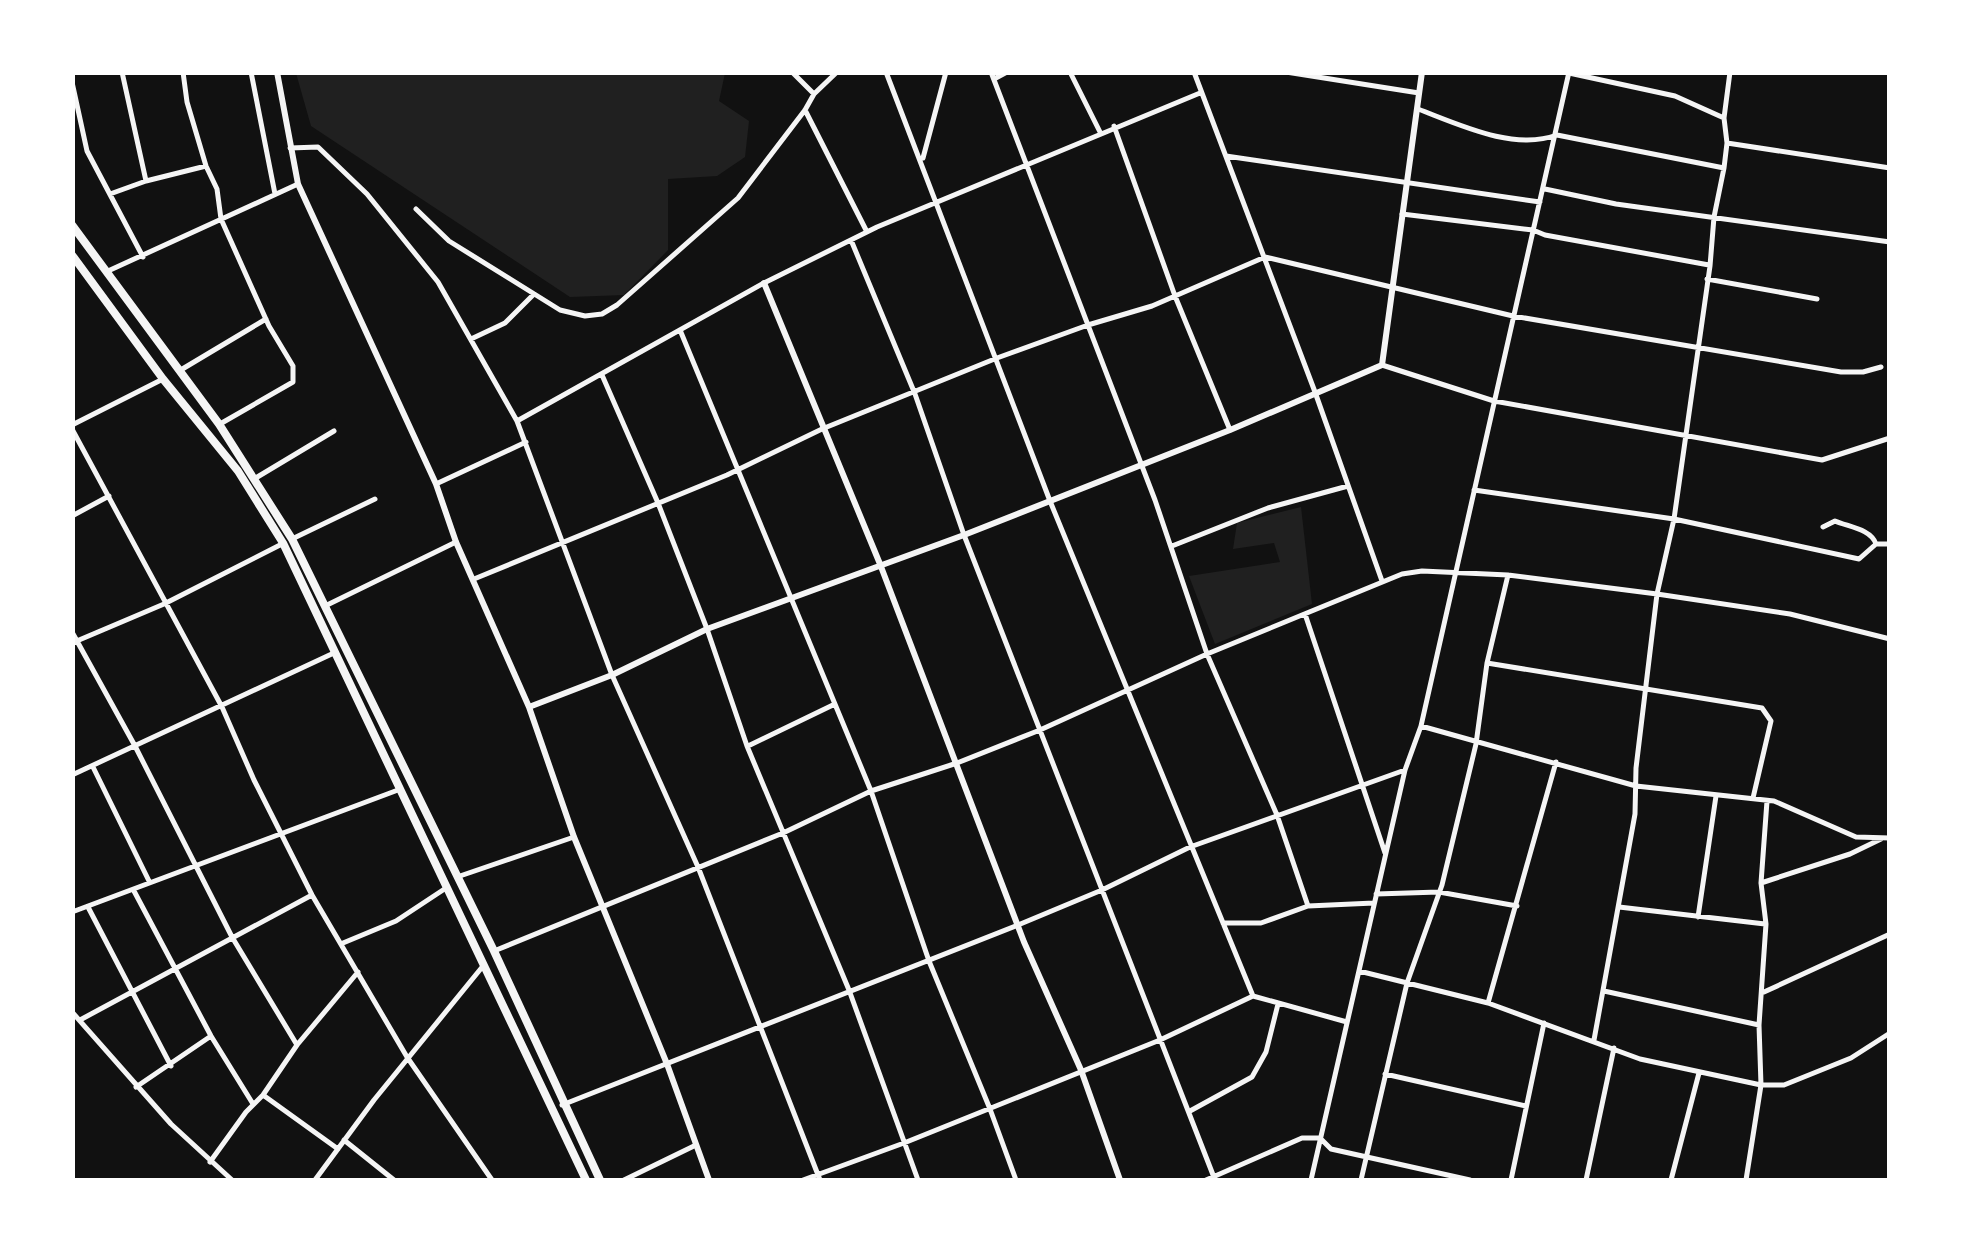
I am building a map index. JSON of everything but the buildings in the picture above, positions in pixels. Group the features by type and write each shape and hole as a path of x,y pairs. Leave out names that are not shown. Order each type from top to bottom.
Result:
{"highway":[{"path":"72,224 219,424 254,478 325,606 494,951 600,1180"},
{"path":"72,255 288,541 398,790 586,1180"}],"street":[{"path":"122,72 146,181"},
{"path":"183,72 187,102 216,189 221,220 266,319 294,366 293,382 219,424"},
{"path":"251,72 276,194"},
{"path":"277,72 298,184 436,484 456,542 529,707 574,837 667,1064 709,1180"},
{"path":"792,72 814,94"},
{"path":"416,210 448,241 560,310 585,316 602,314 738,198 814,94 837,72"},
{"path":"886,72 1050,500 1252,996"},
{"path":"922,161 946,72"},
{"path":"1008,72 993,76 1142,464 1207,654 1277,815 1308,906"},
{"path":"1070,72 1100,133"},
{"path":"1194,72 1382,581"},
{"path":"1286,72 1420,93"},
{"path":"1382,365 1422,72"},
{"path":"1311,1180 1404,770 1421,726 1569,72 1675,96 1724,118"},
{"path":"1594,1040 1635,814 1657,594 1674,519 1724,168 1724,118 1730,72"},
{"path":"72,82 87,151 143,256"},
{"path":"516,420 867,232 1200,93"},
{"path":"1418,109 1475,130 1537,142 1557,135 1724,168"},
{"path":"806,110 867,232"},
{"path":"1114,126 1175,296 1230,430"},
{"path":"1727,143 1890,168"},
{"path":"290,148 318,147 367,194 438,282 516,420 612,674 698,866 818,1177"},
{"path":"1226,156 1540,202"},
{"path":"110,194 206,166"},
{"path":"105,272 298,184"},
{"path":"1545,188 1616,204 1890,242"},
{"path":"1402,214 1533,230 1710,266"},
{"path":"851,240 915,394 964,535 1214,1179"},
{"path":"474,579 738,469 822,428 997,358 1175,296 1265,257 1513,316 1697,349 1841,372 1863,372 1881,366"},
{"path":"1706,279 1818,299"},
{"path":"764,284 880,564 1018,925 1082,1070 1120,1180"},
{"path":"472,339 506,323 534,294"},
{"path":"179,370 266,319"},
{"path":"680,330 871,792 930,961 1016,1180"},
{"path":"529,707 612,674 707,629 964,535 1382,365 1494,402 1822,460 1890,438"},
{"path":"602,375 658,503 748,746 849,990 918,1180"},
{"path":"162,379 72,427 222,706 312,895 408,1057 492,1180"},
{"path":"254,478 334,432"},
{"path":"436,484 526,442"},
{"path":"1172,546 1268,508 1350,486"},
{"path":"1474,490 1674,519 1859,559 1876,544 1890,544"},
{"path":"72,516 109,496"},
{"path":"75,642 164,604 375,500"},
{"path":"1822,527 1835,521 1866,533 1876,544"},
{"path":"325,606 456,542"},
{"path":"494,951 783,834 871,792 1040,730 1207,654 1402,574 1508,575 1657,594 1790,614 1890,640"},
{"path":"1361,1180 1406,983 1439,892 1476,744 1487,663 1508,575"},
{"path":"1305,614 1386,853"},
{"path":"72,632 232,937 297,1046"},
{"path":"72,775 336,652"},
{"path":"1487,663 1646,687 1766,711 1771,720 1753,798"},
{"path":"748,746 836,704"},
{"path":"1421,726 1636,786 1766,800 1856,837 1887,838"},
{"path":"1488,1003 1556,762"},
{"path":"92,766 149,881"},
{"path":"562,1105 1018,925 1190,847 1404,770"},
{"path":"72,912 398,790"},
{"path":"1698,917 1717,795"},
{"path":"1746,1180 1761,1085 1759,1026 1766,924 1761,883 1766,800"},
{"path":"457,877 574,837"},
{"path":"1761,883 1887,838"},
{"path":"344,944 396,921 448,887"},
{"path":"134,891 253,1104"},
{"path":"1376,894 1439,892 1516,906"},
{"path":"80,1020 312,895"},
{"path":"1223,923 1260,923 1308,906 1374,903"},
{"path":"88,907 171,1066"},
{"path":"1619,907 1766,924"},
{"path":"1764,992 1890,934"},
{"path":"315,1180 483,966"},
{"path":"1358,971 1488,1003 1640,1059 1761,1085 1784,1084 1851,1058 1890,1033"},
{"path":"210,1162 358,972"},
{"path":"1604,991 1759,1026"},
{"path":"803,1180 904,1144 1160,1040 1252,996 1347,1022"},
{"path":"1190,1110 1252,1077 1266,1052 1278,1004"},
{"path":"72,1012 136,1086 232,1180"},
{"path":"1510,1180 1544,1023"},
{"path":"136,1086 212,1036"},
{"path":"1586,1180 1614,1048"},
{"path":"1671,1180 1699,1073"},
{"path":"1385,1074 1526,1106"},
{"path":"263,1095 338,1149"},
{"path":"1206,1180 1302,1138 1320,1138 1332,1149 1470,1180"},
{"path":"344,1140 394,1180"},
{"path":"624,1180 696,1146"}],"shaded area":[{"path":"296,73 725,73 719,101 749,121 745,157 717,176 668,179 668,250 624,295 570,297 311,126"},
{"path":"1301,507 1312,604 1215,644 1189,576 1280,562 1274,543 1233,549 1237,523"}]}
